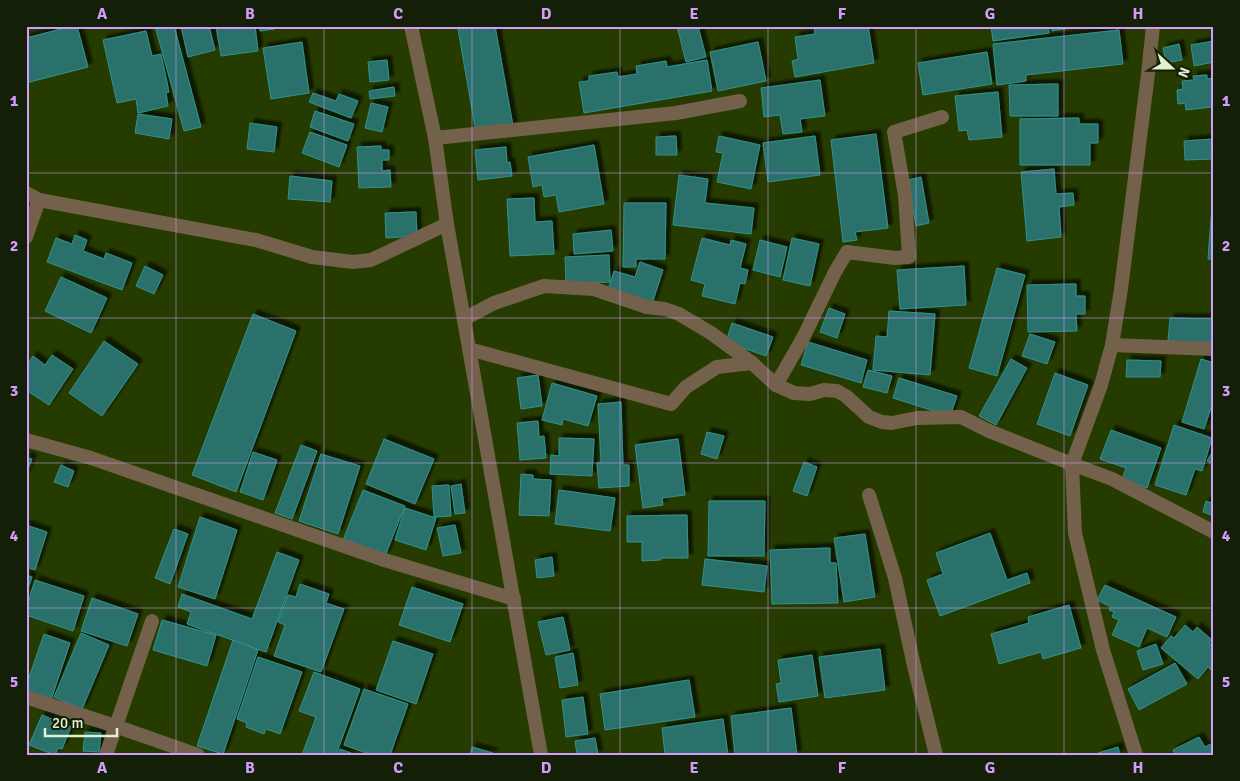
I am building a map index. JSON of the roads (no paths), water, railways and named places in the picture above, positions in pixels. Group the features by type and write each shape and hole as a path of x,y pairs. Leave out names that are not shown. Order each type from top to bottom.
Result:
{"street":[{"path":"412,26 435,138 447,224 541,755"},
{"path":"1136,755 1103,650 1075,533 1072,464 1101,385 1112,345 1121,289 1153,26"},
{"path":"435,138 676,113 740,101"},
{"path":"776,385 803,338 835,272 847,252 895,258 909,257 905,195 894,132 942,116"},
{"path":"26,193 39,200 256,240 312,257 353,262 371,260 447,224"},
{"path":"26,238 39,200"},
{"path":"464,319 494,303 544,286 594,289 647,307 664,309 679,314 711,333 752,363 776,385 794,393 810,394 824,390 837,391 846,396 869,417 882,422 892,423 918,418 961,417 989,431 1112,479 1214,532"},
{"path":"1112,345 1214,349"},
{"path":"470,350 671,404 686,387 717,368 752,363"},
{"path":"26,440 91,458 381,559 514,599"},
{"path":"869,495 895,578 936,755"},
{"path":"106,755 152,621"},
{"path":"26,697 198,755"}]}
